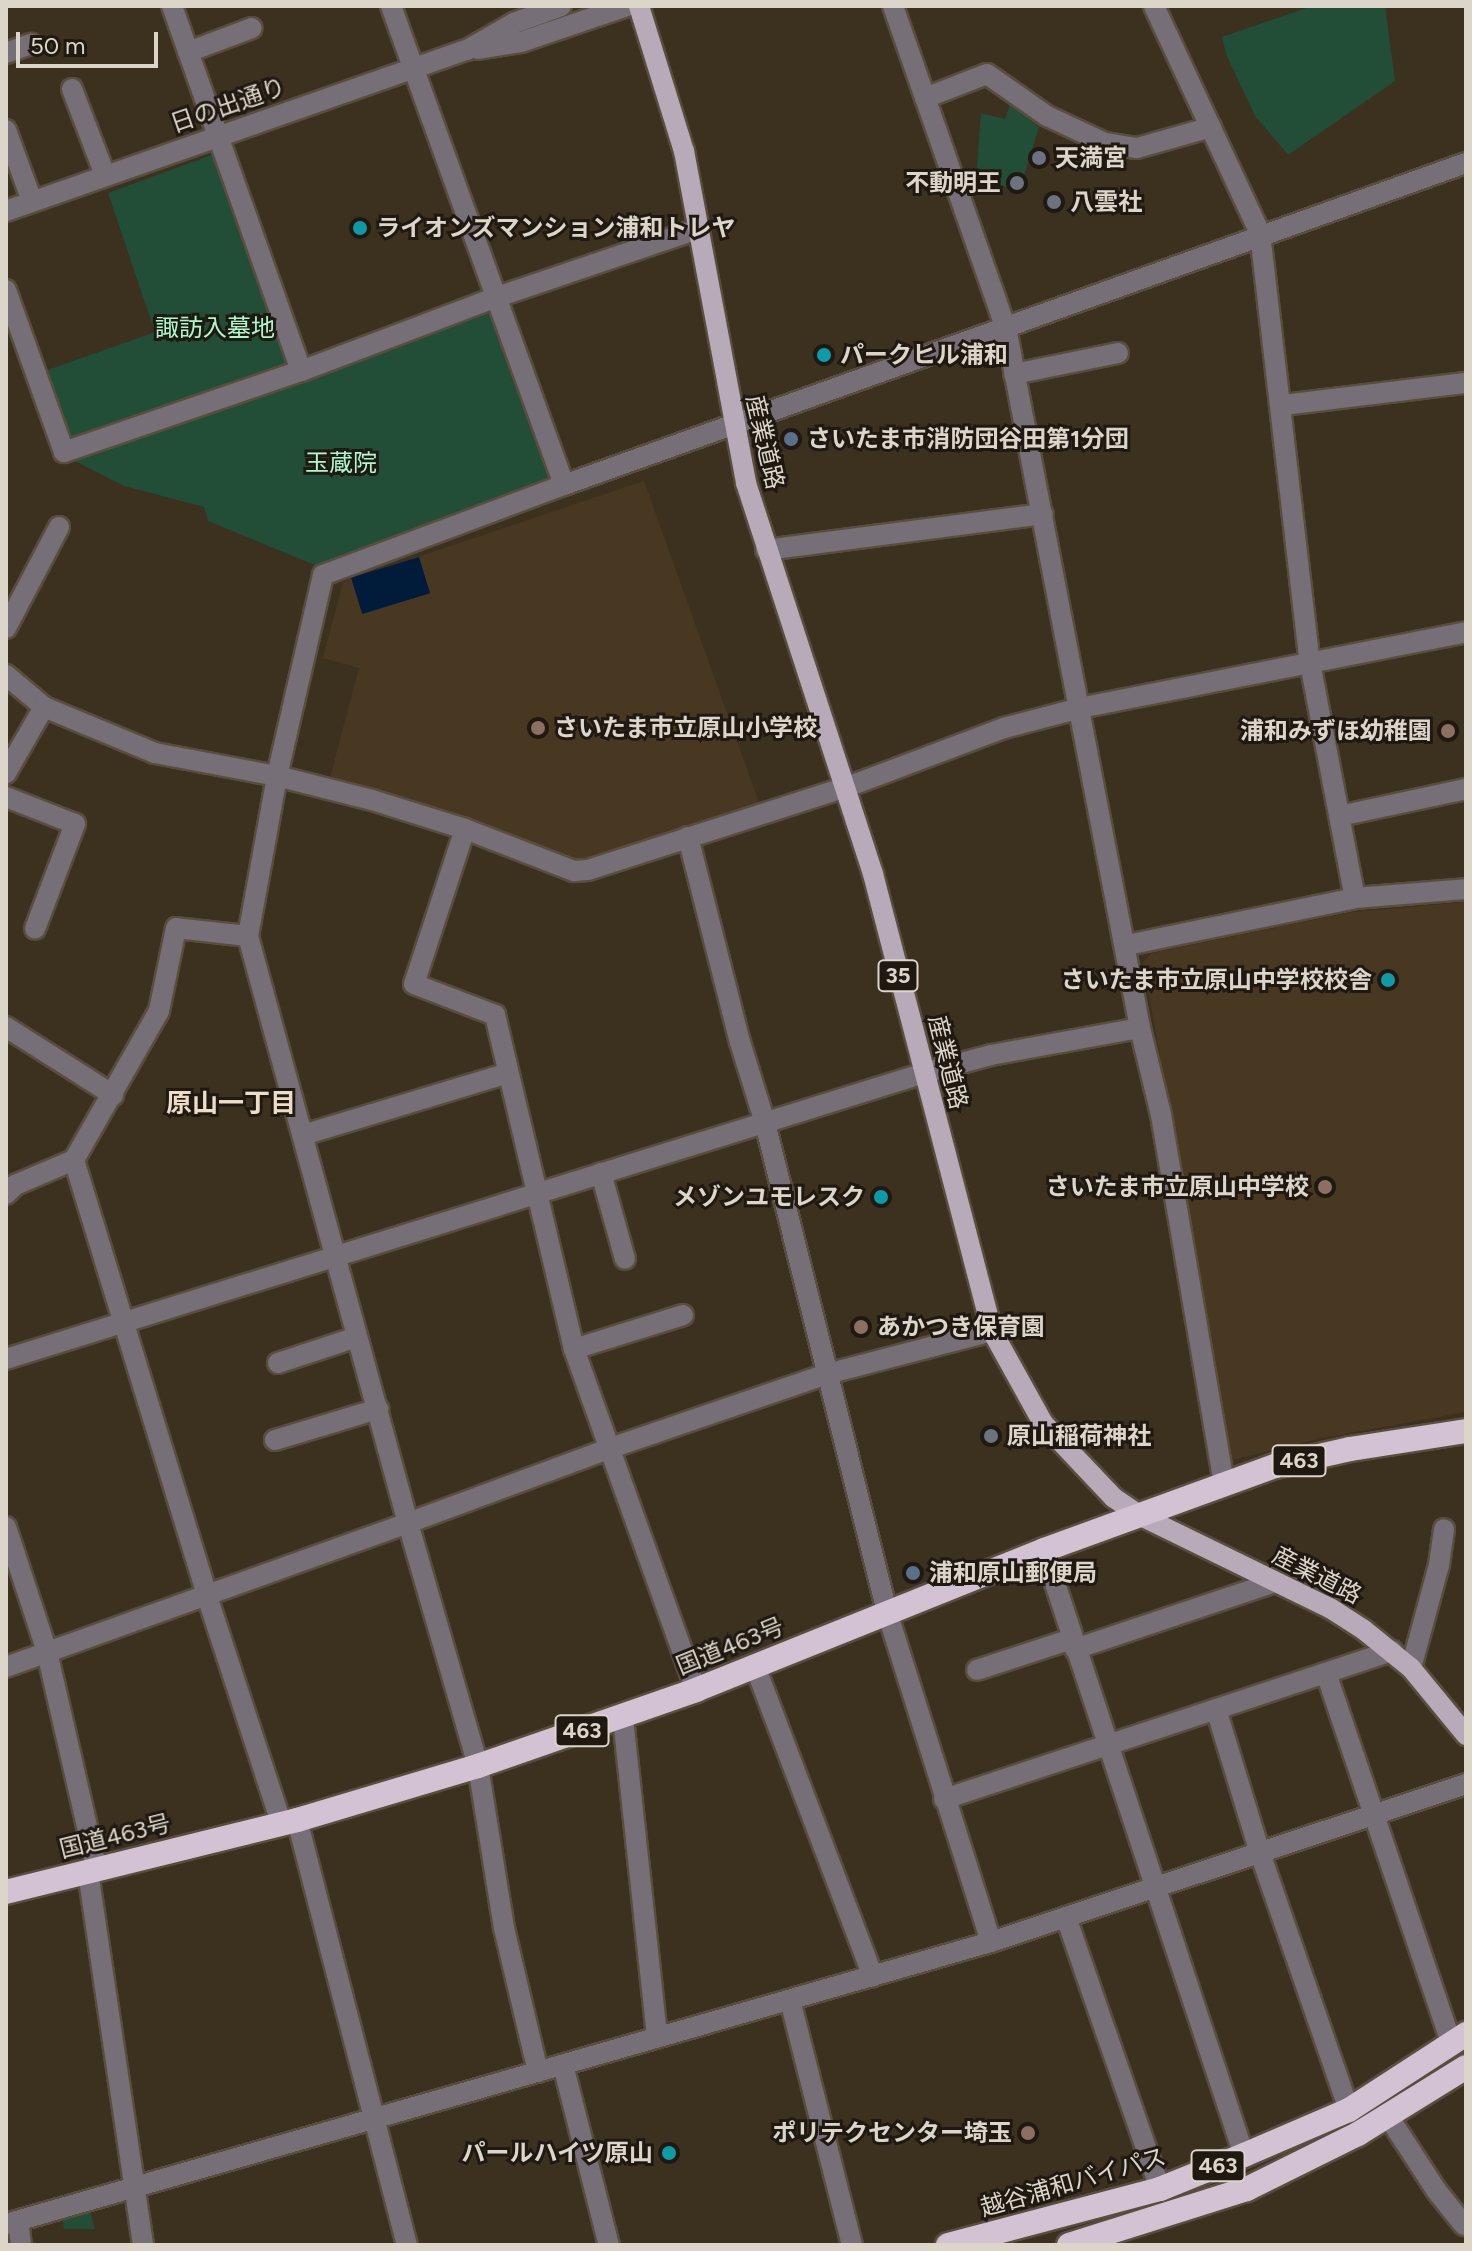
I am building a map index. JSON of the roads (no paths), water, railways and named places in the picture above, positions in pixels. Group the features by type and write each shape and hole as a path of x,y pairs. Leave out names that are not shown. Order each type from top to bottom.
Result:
{"highway":[{"name":"国道463号","path":"6,1892 289,1821 478,1766 623,1718 1044,1550 1275,1466 1350,1449 1466,1431"},
{"name":"越谷浦和バイパス","path":"948,2245 1160,2189 1349,2110 1459,2040"},
{"name":"463","path":"1069,2245 1098,2242 1247,2189 1388,2116 1466,2067"}],"main road":[{"name":"産業道路","path":"639,6 684,151 733,426 766,550 847,787 873,874 992,1331 1043,1423 1092,1477 1139,1515 1330,1608 1411,1668 1466,1735"}],"street":[{"path":"172,6 301,371"},
{"path":"391,6 564,485"},
{"name":"日の出通り","path":"6,211 467,50 514,23 561,6"},
{"name":"日の出通り","path":"467,50 521,42 627,6"},
{"path":"893,6 1006,328 1127,945 1140,1028 1161,1115 1224,1483"},
{"path":"1154,6 1261,237 1283,405 1310,663 1355,898"},
{"path":"188,52 252,28"},
{"path":"6,53 31,44"},
{"path":"925,98 987,74 1047,116 1105,143 1137,148 1211,127"},
{"path":"72,89 105,175"},
{"path":"6,130 32,201"},
{"path":"538,2072 504,1928 478,1766 333,1256 248,936 277,776 323,575 564,485 1466,163"},
{"path":"6,290 64,452 301,371 497,297 698,229"},
{"path":"1014,374 1118,353"},
{"path":"1283,405 1466,383"},
{"path":"766,550 1043,514"},
{"path":"6,628 59,527"},
{"path":"6,675 44,707 155,753 277,776 465,829 574,871 588,870 847,787 1004,728 1080,708 1466,632"},
{"path":"6,773 44,707"},
{"path":"1340,816 1466,789"},
{"path":"6,797 75,824 35,929"},
{"path":"465,829 414,984 495,1015 534,1194 574,1349 696,1690"},
{"path":"688,837 740,1042 765,1123 887,1612 991,1942"},
{"path":"1127,945 1355,898 1466,889"},
{"path":"9,1185 74,1160 159,1011 176,928 248,936"},
{"path":"6,1027 113,1095"},
{"path":"6,1359 924,1073 991,1055 1140,1028"},
{"path":"303,1135 508,1073"},
{"path":"74,1160 207,1596 289,1821 375,2120 407,2245"},
{"path":"601,1173 625,1259"},
{"path":"574,1349 683,1315"},
{"path":"6,1667 608,1449 827,1374 992,1331"},
{"path":"278,1363 357,1337"},
{"path":"275,1440 378,1409"},
{"path":"6,1527 47,1652 92,1871 143,2245"},
{"path":"1411,1668 1439,1565 1444,1529"},
{"path":"1044,1550 1106,1746 1244,2155"},
{"path":"977,1670 1074,1644 1275,1582"},
{"path":"944,1799 1392,1651"},
{"path":"755,1666 873,1976"},
{"path":"1326,1673 1459,2040"},
{"path":"1216,1709 1260,1853 1349,2110"},
{"path":"623,1718 657,2036"},
{"path":"21,2245 12,2223 991,1942 1466,1784"},
{"path":"1066,1917 1160,2189"},
{"path":"790,2000 852,2245"},
{"path":"563,2065 609,2245"},
{"path":"1388,2116 1436,2190 1464,2225"}],"water":[{"path":"419,557 430,593 362,614 351,578"}],"place":[{"name":"天満宮","path":"1039,158"},
{"name":"不動明王","path":"1017,183"},
{"name":"八雲社","path":"1054,202"},
{"name":"ライオンズマンション浦和トレヤ","path":"360,228"},
{"name":"パークヒル浦和","path":"824,355"},
{"name":"さいたま市消防団谷田第1分団","path":"791,439"},
{"name":"さいたま市立原山小学校","path":"538,728"},
{"name":"浦和みずほ幼稚園","path":"1448,731"},
{"name":"さいたま市立原山中学校校舎","path":"1388,980"},
{"name":"さいたま市立原山中学校","path":"1325,1187"},
{"name":"メゾンユモレスク","path":"881,1197"},
{"name":"あかつき保育園","path":"861,1327"},
{"name":"原山稲荷神社","path":"991,1436"},
{"name":"浦和原山郵便局","path":"913,1573"},
{"name":"ポリテクセンター埼玉","path":"1028,2133"},
{"name":"パールハイツ原山","path":"669,2153"}],"district":[{"name":"原山一丁目","path":"231,1104"}],"park label":[{"name":"諏訪入墓地","path":"215,328"},
{"name":"玉蔵院","path":"341,463"}]}
